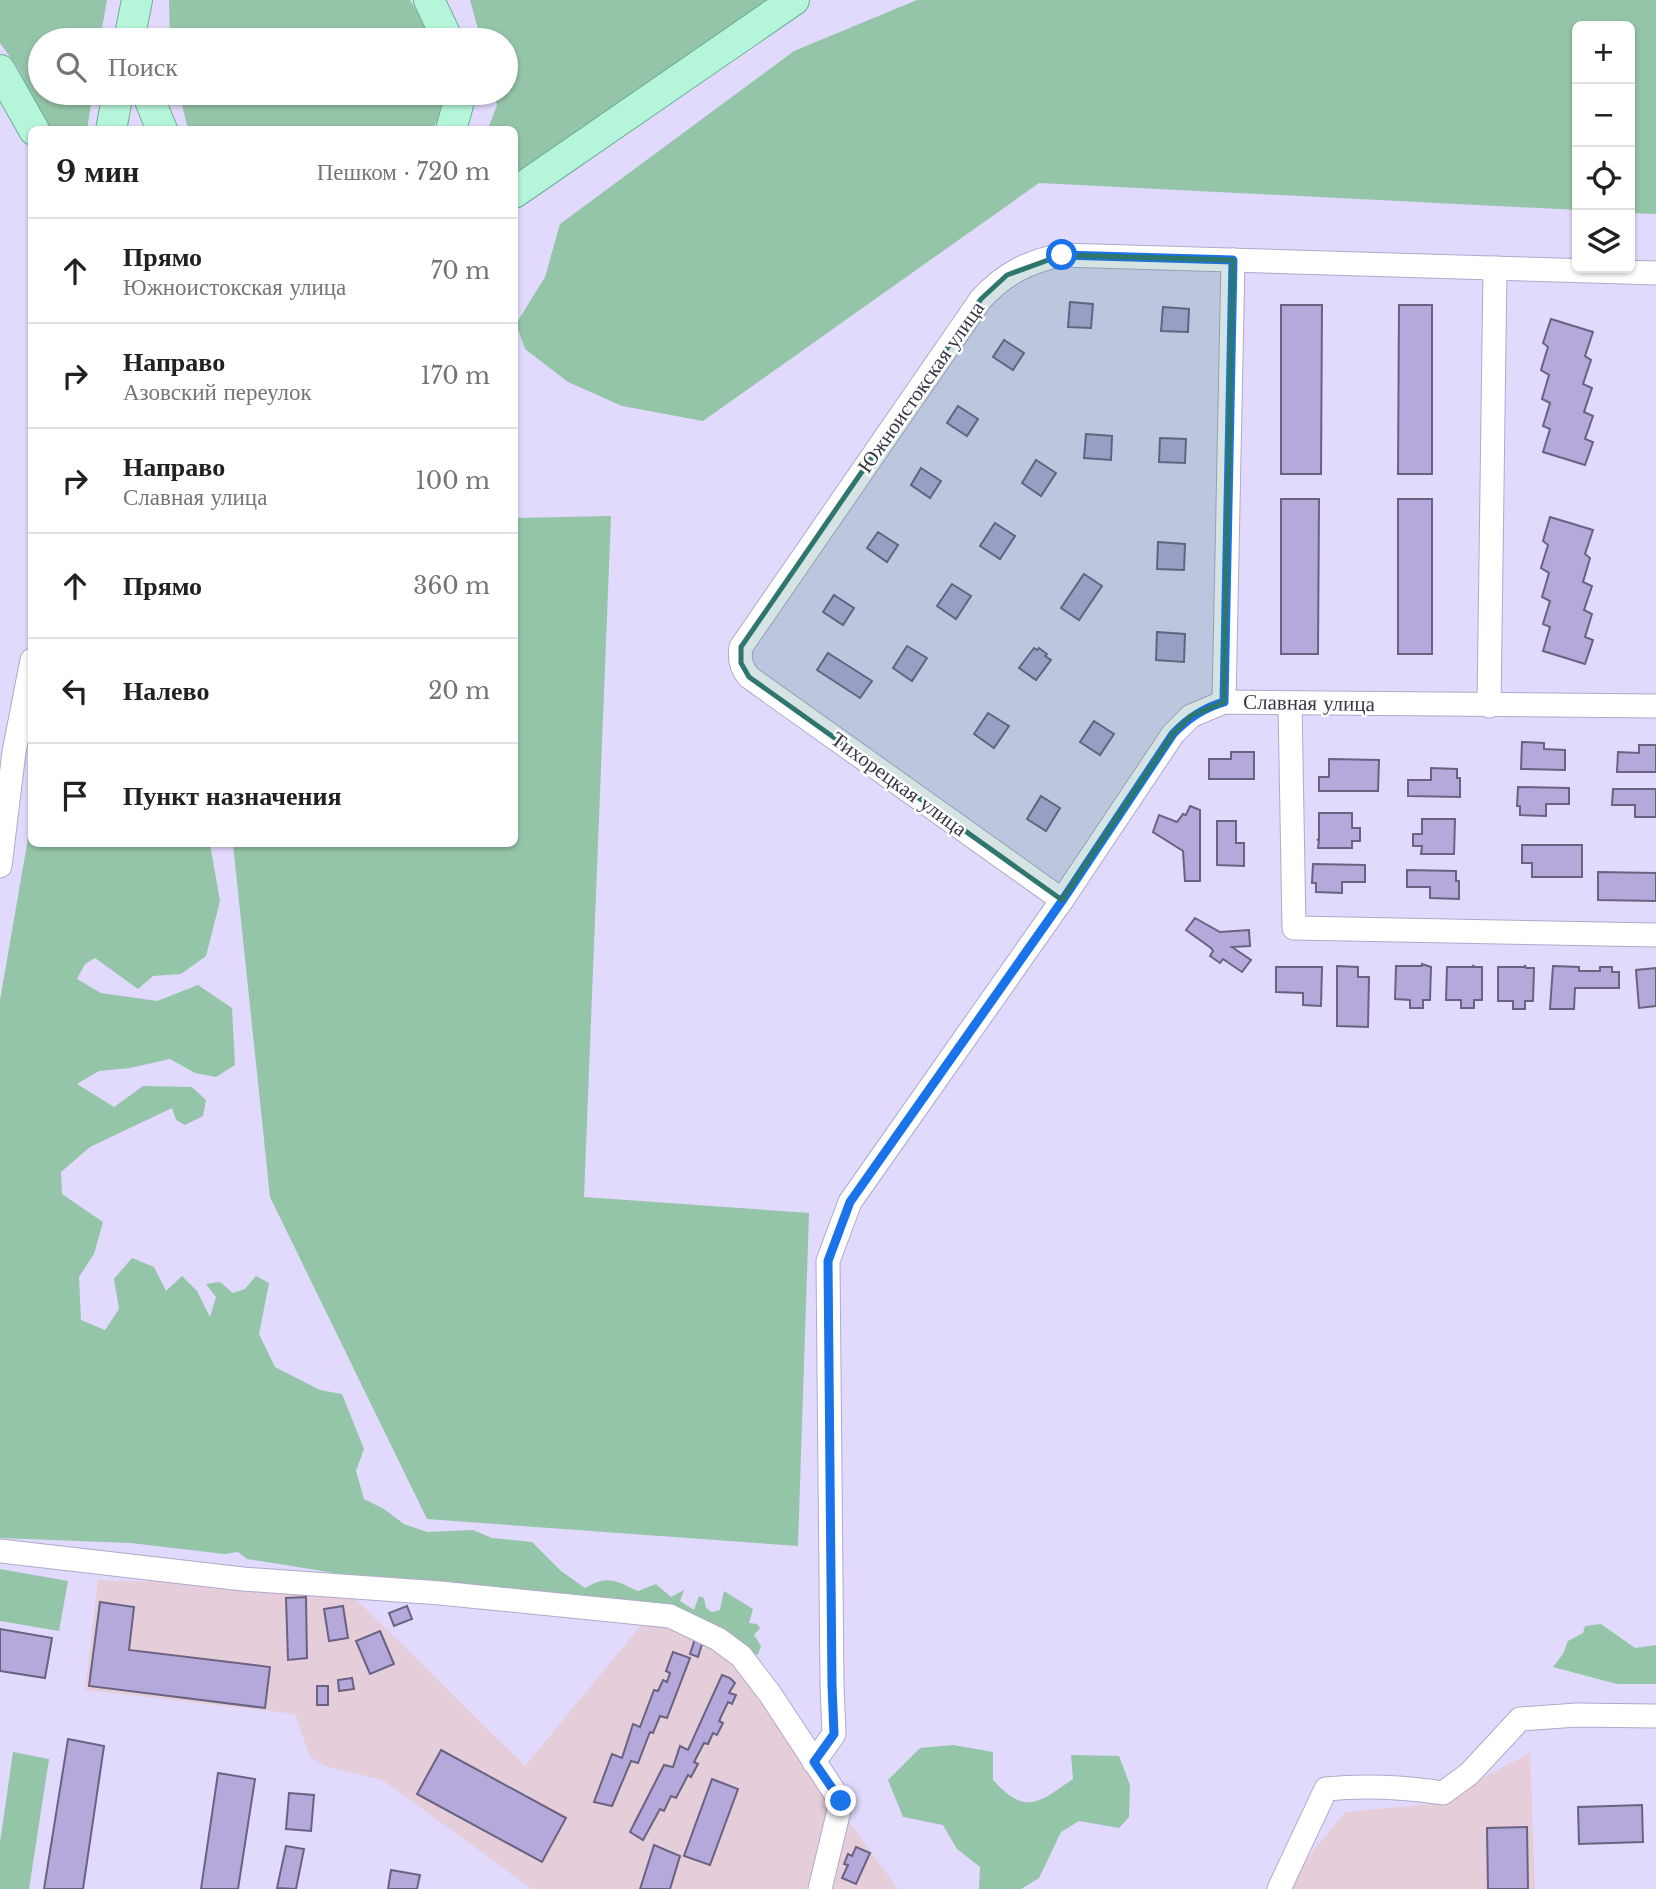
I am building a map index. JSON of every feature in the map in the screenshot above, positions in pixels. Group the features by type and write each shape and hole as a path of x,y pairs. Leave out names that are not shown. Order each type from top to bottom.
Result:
{"main road":[{"path":"429,0 442,28"},
{"path":"518,190 794,0"},
{"path":"0,70 32,126"},
{"path":"112,126 116,105"},
{"path":"118,105 118,126"},
{"path":"152,105 160,126"},
{"path":"452,126 458,105"}],"street":[{"name":"Южноистокская улица","path":"741,663 741,647 981,299 992,286 1024,265 1062,255 1656,273"},
{"path":"1224,702 1233,260"},
{"path":"1489,706 1495,268"},
{"name":"Тихорецкая улица","path":"741,663 749,677 1062,901"},
{"path":"0,866 14,752 28,680"},
{"name":"Славная улица","path":"814,1762 834,1734 828,1261 850,1202 1062,901 1173,734 1191,716 1224,702 1656,706"},
{"path":"1290,703 1294,928 1656,935"},
{"path":"0,1551 243,1579 440,1593 670,1616 718,1639 741,1656 771,1694 841,1801 820,1889"},
{"path":"1279,1889 1326,1789 1400,1786 1443,1793 1469,1774 1520,1719 1577,1715 1656,1716"}],"highlighted area":[{"path":"1062,255 1233,260 1224,702 1191,716 1173,734 1062,900 749,677 741,663 741,647 981,299 1007,275"}],"shaded area":[{"path":"98,1580 216,1583 348,1591 525,1766 643,1623 700,1634 725,1651 898,1889 532,1889 383,1780 325,1766 310,1757 295,1714 85,1690"},
{"path":"1530,1753 1535,1889 1289,1889 1300,1867 1345,1812 1433,1804"}],"green space":[{"path":"0,0 107,0 102,28 28,28 28,88 18,68 0,43"},
{"path":"169,0 410,0 428,28 170,28"},
{"path":"470,0 775,0 518,179 518,126 489,126 497,105 518,105 518,28 478,28"},
{"path":"917,0 1656,0 1656,214 1635,213 1635,21 1572,21 1572,210 1039,183 703,421 622,406 568,382 525,349 518,330 518,321 545,277 560,224 794,51"},
{"path":"36,105 91,105 88,126 47,126"},
{"path":"182,105 441,105 441,115 434,126 187,126"},
{"path":"611,516 584,1197 809,1213 798,1546 427,1519 270,1197 233,847 518,847 518,518"},
{"path":"28,838 28,847 211,847 220,901 206,956 181,974 153,976 138,989 95,958 85,964 77,979 101,993 157,1001 198,985 232,1008 235,1065 216,1077 195,1073 170,1059 130,1068 99,1071 77,1084 114,1107 143,1086 192,1087 206,1100 203,1116 185,1125 176,1120 172,1108 90,1147 61,1172 62,1194 103,1222 94,1254 79,1277 81,1320 105,1330 119,1309 114,1279 132,1258 154,1267 166,1291 182,1276 197,1291 210,1317 216,1297 206,1284 220,1282 233,1293 245,1289 256,1276 269,1283 259,1334 275,1367 320,1390 342,1394 364,1449 356,1471 364,1499 384,1509 404,1524 427,1532 473,1530 492,1538 532,1542 561,1571 585,1588 606,1580 638,1591 656,1584 671,1597 684,1590 680,1601 694,1610 699,1596 704,1598 706,1608 712,1612 720,1610 724,1591 753,1609 749,1623 757,1624 760,1628 754,1635 761,1646 758,1655 748,1652 721,1635 247,1559 238,1552 224,1554 131,1543 0,1538 0,1000"},
{"path":"0,1569 68,1581 59,1631 0,1621"},
{"path":"1601,1624 1635,1648 1656,1645 1656,1684 1617,1684 1553,1667 1563,1654 1568,1641 1583,1633 1585,1626"},
{"path":"953,1745 993,1752 993,1780 1004,1791 1024,1802 1041,1799 1073,1779 1071,1755 1119,1756 1130,1785 1129,1817 1119,1828 1079,1821 1061,1832 1039,1878 1021,1889 979,1889 980,1867 957,1849 943,1825 903,1817 888,1780 920,1748"},
{"path":"13,1752 49,1759 29,1889 0,1889 0,1843"}],"building":[{"path":"1070,302 1093,304 1091,328 1068,327"},
{"path":"1281,305 1322,305 1321,474 1281,474"},
{"path":"1399,305 1432,305 1432,474 1398,474"},
{"path":"1163,307 1189,309 1188,332 1161,331"},
{"path":"1551,319 1593,332 1585,356 1591,360 1583,384 1592,388 1584,412 1593,416 1585,439 1593,442 1585,465 1543,452 1550,429 1543,426 1550,403 1542,399 1549,375 1541,370 1548,347 1543,343"},
{"path":"1004,340 1024,353 1013,370 993,357"},
{"path":"958,406 978,419 967,436 947,423"},
{"path":"1086,434 1112,436 1111,460 1084,458"},
{"path":"1160,438 1186,439 1185,463 1159,462"},
{"path":"1036,460 1056,473 1041,496 1022,483"},
{"path":"921,468 941,481 930,498 911,485"},
{"path":"1281,499 1319,499 1318,654 1281,654"},
{"path":"1398,499 1432,499 1432,654 1398,654"},
{"path":"1550,517 1593,530 1585,554 1590,558 1583,582 1592,586 1584,610 1592,614 1585,637 1593,640 1585,664 1543,651 1550,627 1543,624 1550,601 1542,597 1549,573 1541,568 1548,545 1543,541"},
{"path":"995,523 1015,536 1000,559 980,546"},
{"path":"878,532 898,545 887,562 867,548"},
{"path":"1158,542 1185,544 1184,570 1157,569"},
{"path":"1084,574 1102,586 1079,620 1061,608"},
{"path":"952,584 971,596 956,619 937,606"},
{"path":"834,595 854,608 843,625 823,612"},
{"path":"1157,632 1185,634 1184,662 1156,660"},
{"path":"907,646 927,658 912,681 893,668"},
{"path":"1034,648 1039,648 1051,660 1036,680 1019,668"},
{"path":"828,653 872,681 860,698 817,670"},
{"path":"988,713 1009,726 994,748 974,734"},
{"path":"1094,721 1114,734 1100,755 1080,742"},
{"path":"1522,742 1544,743 1544,749 1565,750 1565,770 1521,769"},
{"path":"1639,745 1656,745 1656,772 1617,772 1618,752 1639,753"},
{"path":"1231,752 1254,752 1254,779 1209,779 1209,759 1231,759"},
{"path":"1329,759 1379,760 1378,791 1319,791 1319,777 1329,777"},
{"path":"1431,768 1457,769 1460,797 1408,796 1408,780 1431,780"},
{"path":"1518,787 1569,788 1569,804 1546,804 1546,816 1520,815 1520,806 1517,806"},
{"path":"1613,789 1656,789 1656,817 1635,817 1635,805 1612,805"},
{"path":"1041,796 1060,808 1046,831 1027,819"},
{"path":"1190,806 1200,810 1200,881 1185,881 1183,851 1153,832 1159,815 1177,822 1183,814 1186,815"},
{"path":"1319,813 1352,813 1352,828 1360,828 1360,841 1352,841 1352,848 1318,848"},
{"path":"1422,819 1455,819 1454,854 1421,854 1422,846 1413,846 1413,834 1422,834"},
{"path":"1217,821 1236,821 1236,843 1244,843 1244,866 1217,865"},
{"path":"1522,845 1582,845 1582,877 1532,877 1532,863 1522,863"},
{"path":"1313,864 1365,865 1365,882 1342,882 1342,893 1316,892 1316,883 1312,883"},
{"path":"1407,870 1456,871 1459,899 1430,898 1430,887 1407,887"},
{"path":"1598,872 1656,873 1656,901 1598,900"},
{"path":"1195,918 1220,932 1249,930 1250,946 1232,947 1251,960 1242,972 1223,959 1220,963 1210,956 1213,951 1211,948 1186,930"},
{"path":"1422,964 1431,967 1430,1000 1423,1000 1423,1008 1410,1008 1410,1000 1395,999 1396,966"},
{"path":"1525,965 1526,968 1534,968 1533,1001 1525,1001 1525,1009 1513,1009 1513,1001 1498,1001 1498,967"},
{"path":"1337,966 1358,967 1358,977 1369,977 1368,1027 1337,1026"},
{"path":"1553,966 1579,967 1579,971 1600,971 1600,967 1612,967 1612,972 1619,972 1619,988 1575,988 1574,1009 1550,1009"},
{"path":"1276,967 1322,967 1321,1006 1303,1005 1303,993 1276,992"},
{"path":"1447,967 1482,967 1482,1000 1474,1000 1474,1008 1461,1008 1461,1000 1446,1000"},
{"path":"1656,968 1656,1006 1639,1008 1636,970"},
{"path":"306,1597 307,1658 288,1660 286,1598"},
{"path":"100,1602 134,1607 129,1650 270,1667 265,1708 89,1686"},
{"path":"343,1606 348,1638 329,1641 324,1609"},
{"path":"407,1606 412,1619 394,1626 389,1613"},
{"path":"0,1629 52,1638 45,1678 0,1671"},
{"path":"380,1631 394,1664 370,1674 356,1641"},
{"path":"695,1639 703,1641 698,1657 690,1654"},
{"path":"673,1652 690,1658 667,1718 660,1716 653,1733 650,1732 638,1763 631,1761 612,1806 594,1802 612,1754 622,1758 633,1724 640,1727 654,1690 658,1691 663,1680 667,1682 670,1673 666,1671"},
{"path":"722,1675 735,1683 729,1693 736,1695 732,1704 728,1702 719,1721 723,1723 717,1735 713,1733 708,1744 704,1743 694,1762 698,1764 691,1777 688,1775 676,1798 671,1796 664,1811 660,1809 643,1840 630,1832 664,1765 673,1767 680,1746 688,1750"},
{"path":"352,1678 354,1689 339,1691 338,1680"},
{"path":"317,1686 328,1686 328,1705 317,1705"},
{"path":"68,1739 104,1746 83,1889 44,1889"},
{"path":"441,1750 566,1818 542,1862 417,1794"},
{"path":"218,1773 255,1779 238,1889 201,1889"},
{"path":"712,1779 738,1789 710,1865 684,1856"},
{"path":"289,1793 314,1795 311,1831 286,1829"},
{"path":"1642,1805 1643,1842 1579,1844 1578,1807"},
{"path":"1527,1827 1528,1889 1488,1889 1487,1828"},
{"path":"654,1845 680,1856 670,1889 640,1889"},
{"path":"286,1846 304,1849 296,1889 277,1888"},
{"path":"856,1847 870,1853 856,1884 842,1878 848,1865 844,1864 848,1854 852,1856"},
{"path":"391,1870 420,1875 417,1889 388,1889"}],"route":[{"path":"841,1801 814,1762 834,1734 828,1261 850,1202 1062,901 1173,734 1191,716 1224,702 1233,260 1062,255"}]}
